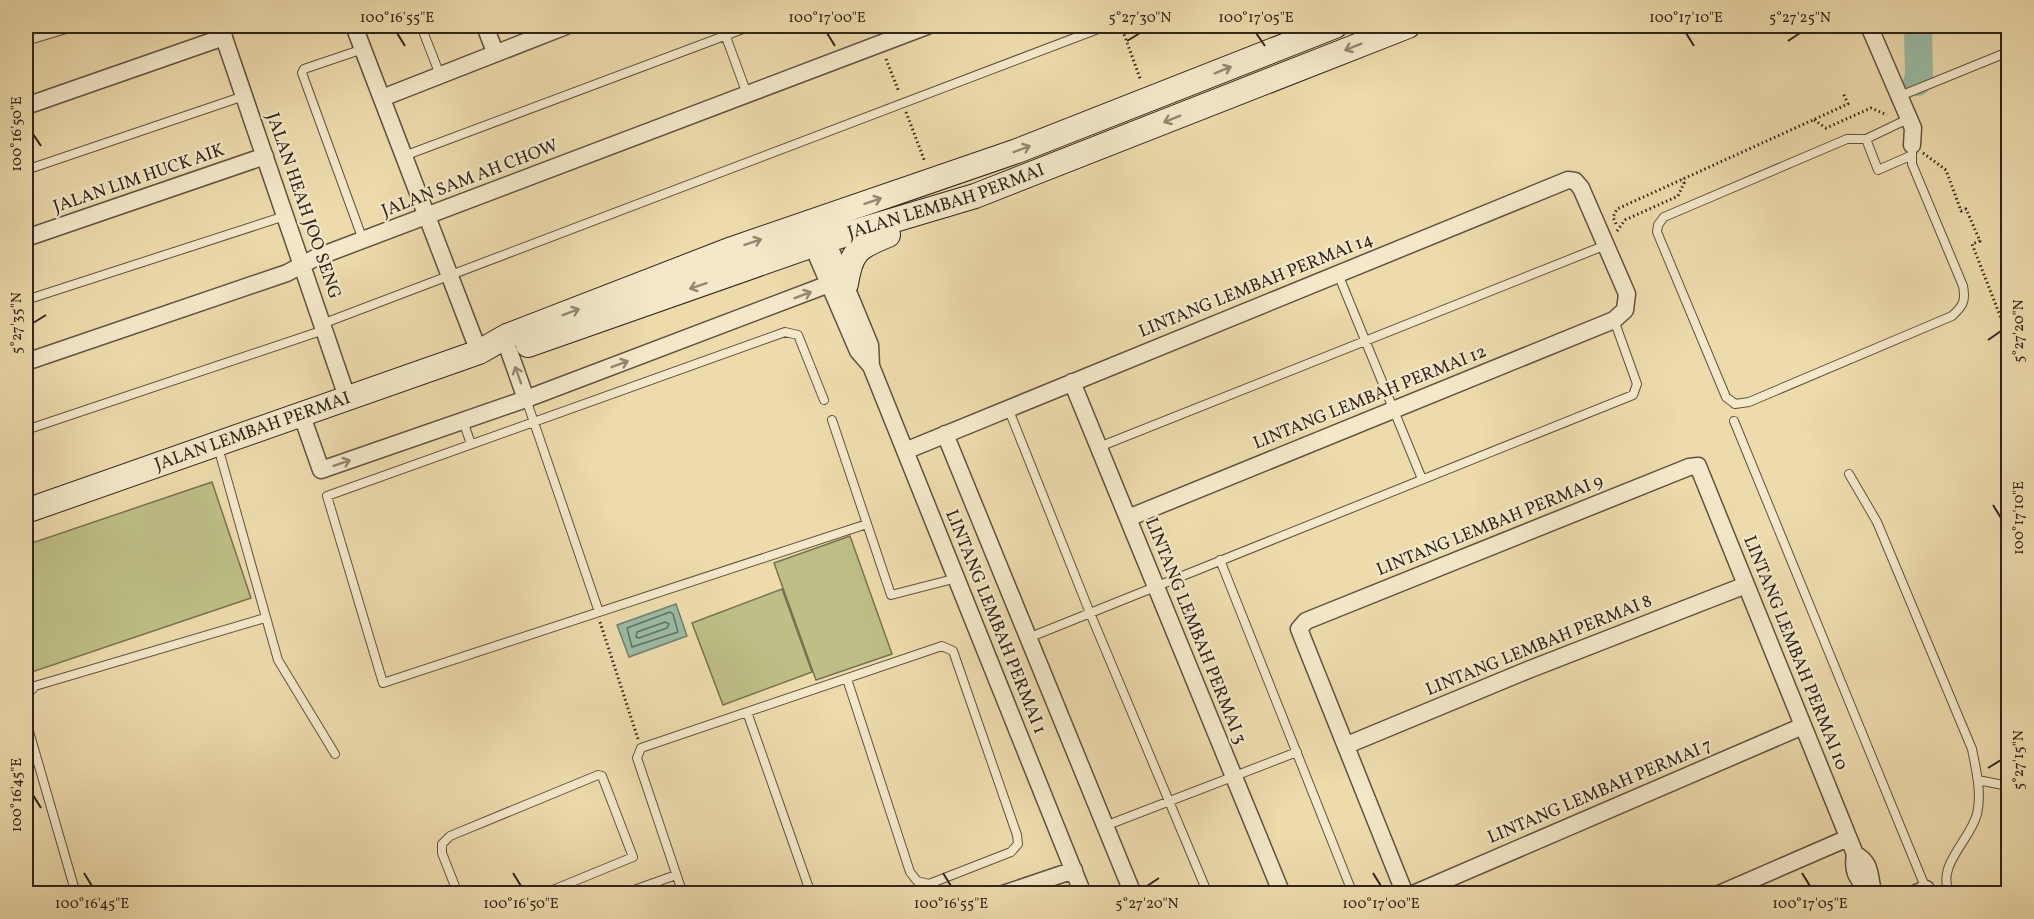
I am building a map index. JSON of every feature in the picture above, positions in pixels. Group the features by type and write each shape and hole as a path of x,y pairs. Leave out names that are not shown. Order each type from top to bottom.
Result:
{"main road":[{"name":"JALAN LEMBAH PERMAI","path":"479,352 509,351 1335,26"},
{"name":"JALAN LEMBAH PERMAI","path":"26,511 348,400 479,352 507,336 815,232 975,196 1408,26"},
{"path":"838,284 859,249 928,220 975,196"}],"street":[{"path":"354,26 479,352"},
{"path":"485,26 495,52"},
{"name":"JALAN SAM AH CHOW","path":"26,362 286,273 363,240 747,94 895,31 927,26"},
{"path":"1869,26 1900,96 1906,119 1913,128 1911,150"},
{"path":"382,98 556,27"},
{"path":"26,106 222,31"},
{"name":"JALAN HEAH JOO SENG","path":"222,31 348,400"},
{"name":"JALAN LIM HUCK AIK","path":"26,238 265,156"},
{"name":"LINTANG LEMBAH PERMAI 14","path":"905,451 1568,180 1575,181 1581,188 1609,238"},
{"name":"LINTANG LEMBAH PERMAI 1","path":"815,232 838,284 870,345 872,366 1083,894"},
{"path":"1609,238 1627,294 1619,315"},
{"path":"302,416 321,470 526,399 838,284"},
{"name":"LINTANG LEMBAH PERMAI 12","path":"1128,518 1394,411 1619,315"},
{"path":"509,351 526,399"},
{"name":"LINTANG LEMBAH PERMAI 3","path":"1072,382 1282,894"},
{"name":"LINTANG LEMBAH PERMAI 1","path":"945,434 1133,894"},
{"name":"LINTANG LEMBAH PERMAI 10","path":"1698,466 1848,838 1855,854 1866,860 1872,877 1873,892"},
{"name":"LINTANG LEMBAH PERMAI 9","path":"1347,746 1299,629 1306,621 1689,467 1698,466"},
{"name":"LINTANG LEMBAH PERMAI 8","path":"1347,746 1746,585"},
{"name":"LINTANG LEMBAH PERMAI 7","path":"1413,894 1803,726"},
{"path":"1347,746 1405,894"},
{"path":"1719,894 1848,838"},
{"path":"1003,894 1074,870"}],"lane":[{"path":"26,41 76,26"},
{"path":"421,26 440,75"},
{"path":"722,26 747,94"},
{"path":"404,156 751,26"},
{"path":"26,430 323,327 449,275 864,120 1106,26"},
{"path":"363,49 304,69 302,73 363,240"},
{"path":"1900,96 2008,52"},
{"path":"26,170 244,96"},
{"path":"1866,139 1878,170 1911,150 1963,286 1965,298 1962,307 1952,316 1749,402 1735,404 1726,397 1658,232 1658,225 1664,217 1847,140 1866,139 1906,119"},
{"path":"26,300 285,216"},
{"path":"1099,447 1365,341 1609,238"},
{"path":"1338,274 1422,479"},
{"path":"1028,638 1633,395 1637,384 1619,315"},
{"path":"824,400 804,344 798,335 785,332 327,496 383,683 599,616 867,524"},
{"path":"526,399 599,616"},
{"path":"1008,408 1090,613 1208,894"},
{"path":"832,420 891,595 957,578"},
{"path":"463,421 471,444"},
{"path":"1734,421 1920,891"},
{"path":"217,445 278,660 335,754"},
{"path":"1849,474 1877,522 1972,749 1978,780 1978,812 1971,831 1945,872 1944,884 1950,894"},
{"path":"1220,560 1353,894"},
{"path":"26,696 36,686 265,618"},
{"path":"683,894 637,758 641,748 942,646 953,651 1017,835 1018,844 1011,852 929,884 917,880 910,872 847,679"},
{"path":"747,712 811,894"},
{"path":"26,721 76,894"},
{"path":"1105,826 1297,752"},
{"path":"458,894 442,853 442,843 450,836 598,775 602,776 633,858 543,894"},
{"path":"1978,780 2008,786"},
{"path":"623,894 676,875"}],"path":[{"path":"1121,26 1148,99"},
{"path":"1609,238 1617,208 1848,104 1843,93"},
{"path":"1814,120 1826,128 1872,108 1906,119"},
{"path":"1911,150 1946,170 1961,212 1966,209 1980,241 1972,244 2008,336"},
{"path":"1609,238 1625,220 1678,196 1684,183 1682,179"},
{"path":"599,616 637,735"}],"green space":[{"path":"212,482 251,598 26,674 26,545"},
{"path":"850,536 892,654 816,680 774,563"},
{"path":"782,589 812,672 723,705 692,623"}],"water":[{"path":"676,604 687,636 629,657 617,625"}],"waterway":[{"path":"1917,82 1919,76 1918,26"}]}
